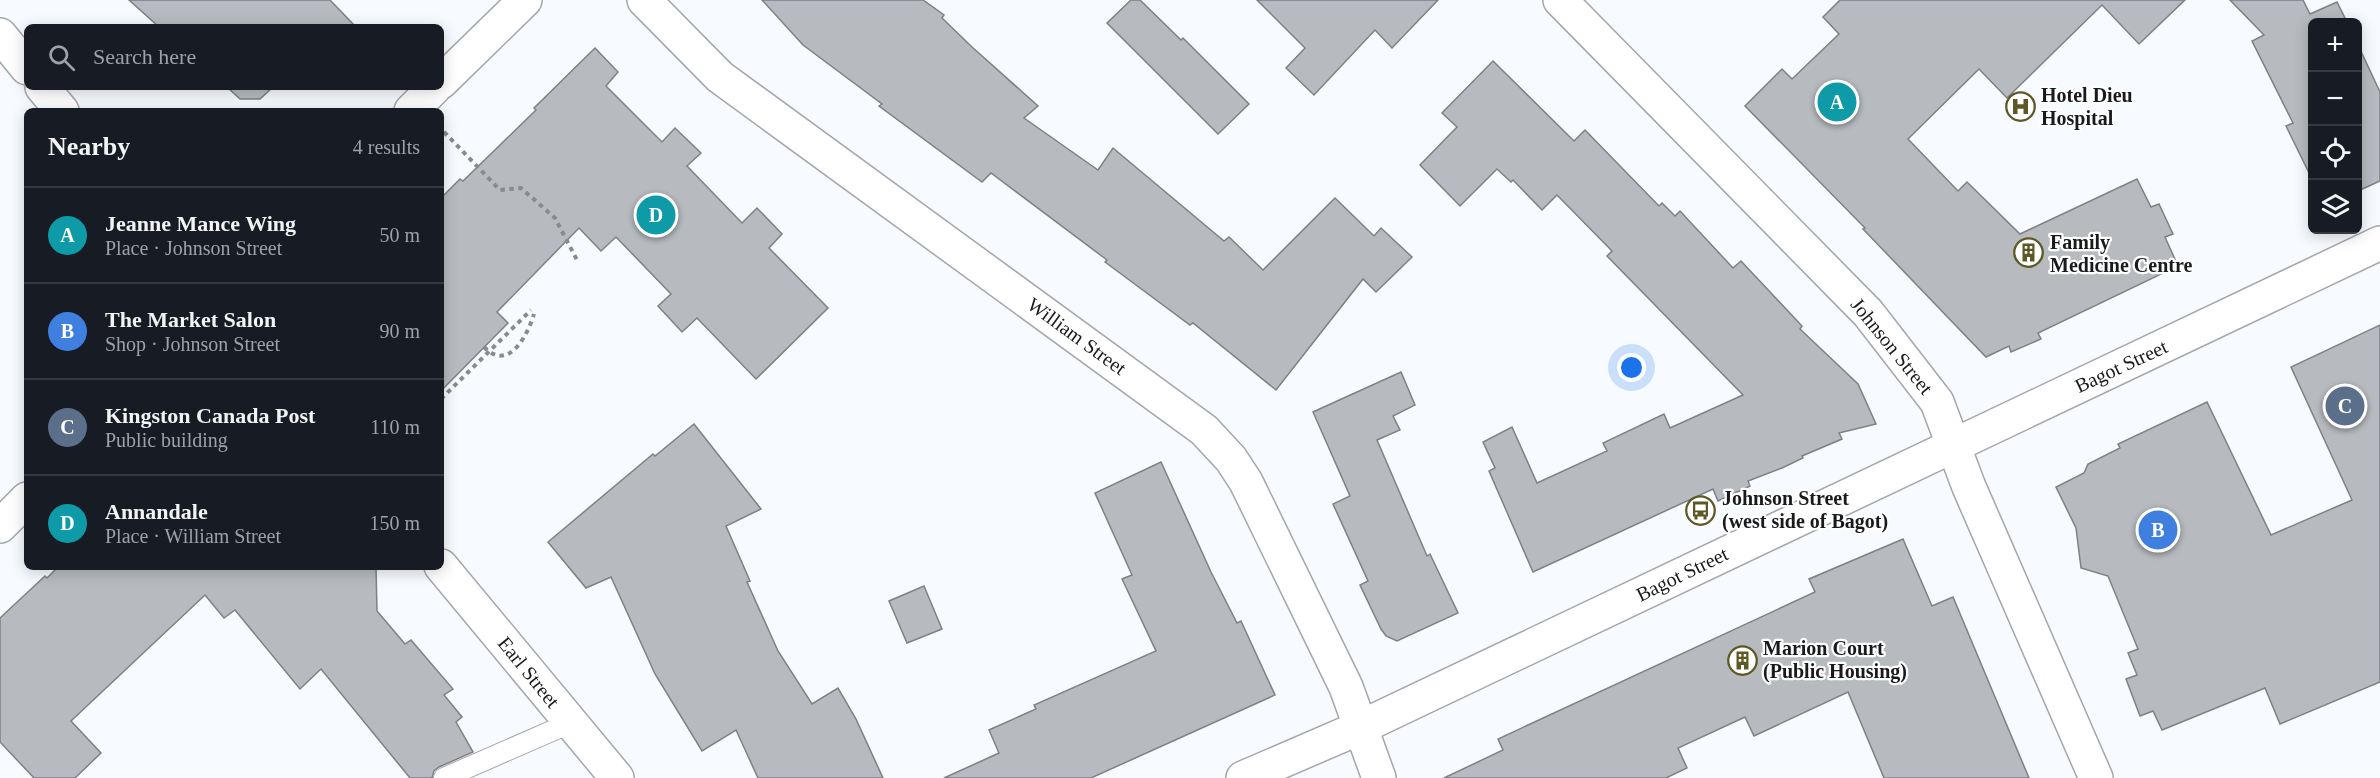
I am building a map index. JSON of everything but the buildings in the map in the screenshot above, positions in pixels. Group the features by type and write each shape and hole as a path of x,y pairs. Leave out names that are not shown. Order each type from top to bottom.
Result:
{"street":[{"path":"444,79 525,0"},
{"name":"William Street","path":"644,0 720,77 1204,430 1231,459 1246,482 1346,687 1379,778"},
{"name":"Johnson Street","path":"1560,0 1868,313 1937,402 1970,487 2096,778"},
{"path":"0,35 24,64"},
{"path":"44,90 60,108"},
{"path":"414,108 432,90"},
{"name":"Bagot Street","path":"1243,778 1359,728 2380,243"},
{"path":"0,526 24,502"},
{"name":"Earl Street","path":"444,570 617,778"}],"lane":[{"path":"444,778 570,723"}],"path":[{"path":"444,132 500,190 521,188 555,218 578,262"},
{"path":"444,396 489,352 533,312 523,342 515,349 506,354 489,352 484,347"}],"place":[{"name":"Jeanne Mance Wing","path":"1837,102"},
{"name":"Hotel Dieu Hospital","path":"2020,106"},
{"name":"Annandale","path":"656,215"},
{"name":"Family Medicine Centre","path":"2029,253"},
{"name":"Kingston Canada Post","path":"2345,406"},
{"name":"Johnson Street (west side of Bagot)","path":"1701,510"},
{"name":"The Market Salon","path":"2158,530"},
{"name":"Marion Court (Public Housing)","path":"1742,660"}]}
